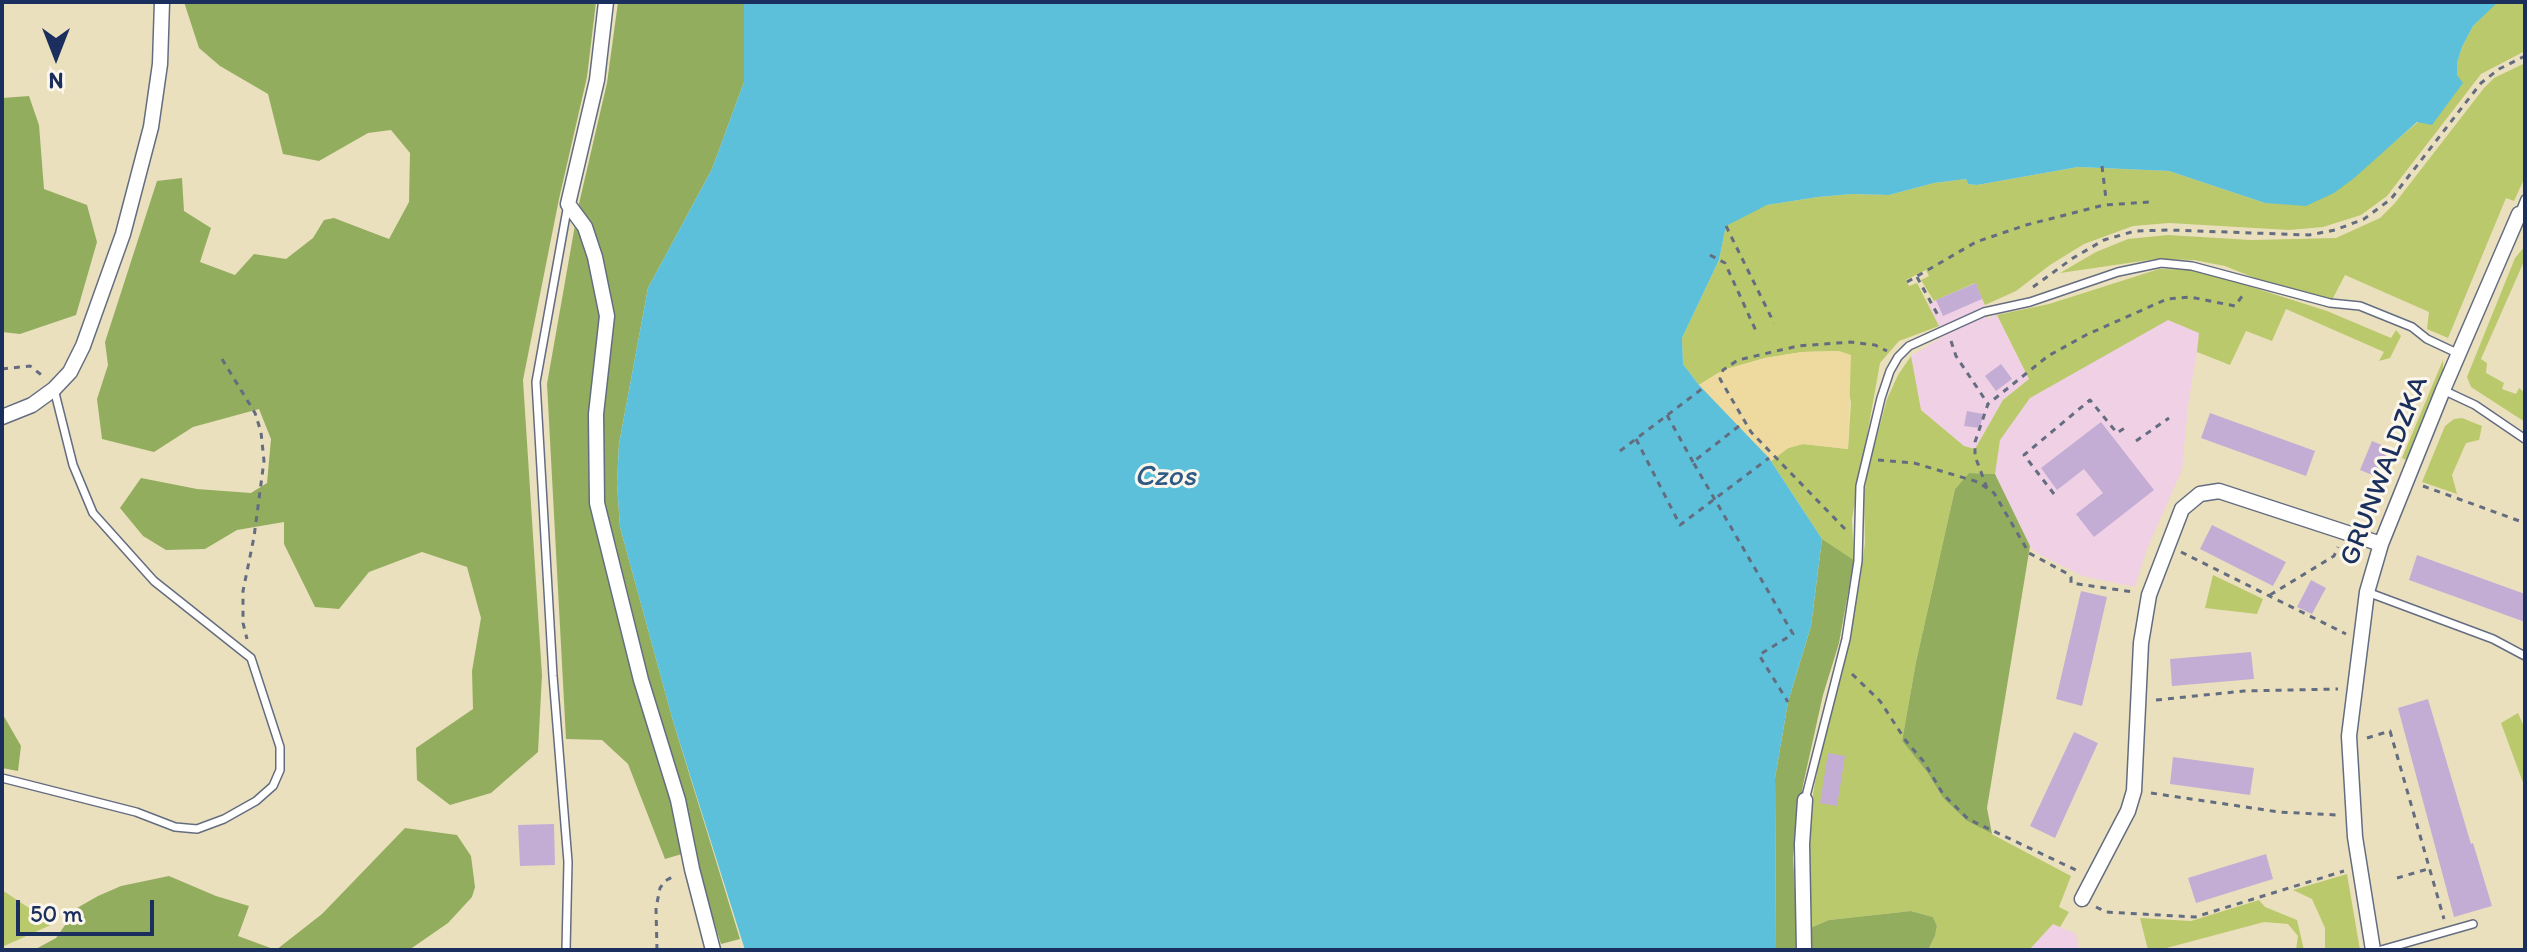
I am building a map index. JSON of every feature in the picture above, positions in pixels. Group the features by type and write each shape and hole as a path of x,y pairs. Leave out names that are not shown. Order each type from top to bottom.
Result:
{"street":[{"path":"2,417 32,405 54,389 70,372 83,346 123,234 151,127 160,64 162,2"},
{"path":"606,2 597,80 568,204 585,227 607,316 596,414 597,503 641,680 678,800 713,950"},
{"name":"GRUNWALDZKA","path":"2373,950 2355,837 2349,736 2367,592 2381,544 2443,390 2522,215"},
{"path":"2082,899 2128,811 2134,791 2141,643 2149,595 2182,509 2191,499 2210,491 2381,544"},
{"path":"1804,950 1802,844 1805,800"}],"lane":[{"path":"2522,215 2525,199"},
{"path":"566,950 568,862 536,382 568,204"},
{"path":"1805,800 1846,639 1859,543 1860,486 1881,398 1898,357 1909,346 1984,312 2030,302 2118,272 2161,263 2192,266 2330,303 2360,306 2412,327 2427,339 2459,354"},
{"path":"2,778 136,812 175,827 197,829 224,819 256,801 273,786 280,770 280,747 251,658 154,581 93,513 73,465 54,389"},
{"path":"2443,390 2475,405 2525,439"},
{"path":"2367,592 2493,639 2525,656"},
{"path":"2381,950 2473,924"}],"path":[{"path":"2025,293 2049,273 2104,240 2135,231 2309,235 2335,230 2364,219 2391,199 2481,83 2499,69 2525,56"},
{"path":"2102,166 2106,199"},
{"path":"1907,282 1976,242 2026,225 2104,205 2150,202"},
{"path":"1726,226 1774,323"},
{"path":"1710,255 1725,263 1756,331"},
{"path":"1917,277 1946,330"},
{"path":"1987,488 1975,456 1975,442 1988,404 2048,356 2086,335 2167,299 2190,297 2235,306 2252,283"},
{"path":"1859,543 1751,432 1720,379 1723,370 1738,360 1798,346 1851,342 1875,345 1898,357"},
{"path":"1955,350 1988,404"},
{"path":"222,359 255,413 264,461 243,591 243,623 251,658"},
{"path":"2,369 30,366 43,375 54,389"},
{"path":"1620,451 1703,388"},
{"path":"2054,494 2024,455 2090,400 2117,433 2126,427"},
{"path":"1667,415 1793,634 1759,655 1788,702"},
{"path":"2136,441 2169,418"},
{"path":"1693,462 1739,426"},
{"path":"1636,439 1680,525 1769,458"},
{"path":"1867,459 1914,463 1978,482 1994,493 2029,553 2068,574 2071,583 2149,595"},
{"path":"2417,484 2525,523"},
{"path":"2270,595 2334,556 2346,532"},
{"path":"2167,545 2346,634"},
{"path":"1837,669 1851,673 1880,701 1943,794 1968,819 2071,869"},
{"path":"2140,701 2244,691 2338,689"},
{"path":"2368,737 2390,731 2447,930"},
{"path":"2134,791 2279,812 2337,815"},
{"path":"2397,878 2430,868"},
{"path":"2082,899 2106,912 2195,917 2344,871"},
{"path":"657,950 656,908 660,888 665,881 682,872"}],"shaded area":[{"path":"1976,283 1987,319 1997,315 2029,379 2003,400 1975,449 1964,446 1921,410 1911,356 1944,336 1928,304"},
{"path":"2168,319 2200,333 2182,470 2147,549 2135,587 2082,576 2035,552 2030,546 1995,474 2000,440 2030,398"},
{"path":"2053,924 2076,934 2079,950 2029,950"}],"green space":[{"path":"184,2 596,2 587,77 523,380 542,675 538,752 491,793 450,805 417,780 416,748 473,709 472,671 481,618 467,567 422,552 369,572 339,609 315,607 284,544 284,522 237,530 205,549 166,550 143,536 120,508 141,478 197,489 251,493 267,483 271,439 259,409 193,427 154,452 102,439 97,399 108,365 105,342 157,181 182,178 184,211 211,228 200,262 235,275 254,254 286,259 313,238 324,220 334,218 389,239 409,202 410,153 391,130 368,133 319,161 283,154 268,94 220,66 199,48"},
{"path":"618,2 744,2 744,82 712,169 648,288 619,444 617,483 620,527 673,721 740,939 721,944 692,851 665,859 628,764 602,740 566,739 547,384 578,208 607,83"},
{"path":"2525,2 2525,51 2481,74 2387,196 2361,215 2323,227 2289,230 2169,223 2133,226 2084,244 2016,291 1985,305 1975,283 1934,301 1921,280 1929,276 1926,270 1906,280 1909,286 1917,283 1939,326 1899,341 1880,363 1852,519 1854,560 1822,539 1771,461 1788,448 1803,444 1848,449 1851,402 1839,351 1802,352 1765,358 1723,370 1699,385 1683,364 1682,338 1719,260 1726,226 1745,214 1767,205 1818,197 1889,195 1934,183 1966,179 1968,184 1977,185 2078,167 2169,171 2265,203 2387,148 2418,122 2426,122 2457,75 2462,47 2473,26 2496,3"},
{"path":"2525,63 2525,177 2514,201 2506,198 2448,338 2427,329 2429,312 2345,275 2332,300 2257,279 2225,266 2194,260 2156,259 2060,273 2096,252 2128,239 2168,235 2251,240 2336,238 2380,218 2484,88 2494,78"},
{"path":"29,96 39,125 44,189 87,205 97,242 76,315 20,334 2,332 2,98"},
{"path":"2525,246 2525,259 2481,359 2487,363 2486,373 2504,383 2502,389 2516,394 2519,388 2525,393 2525,422 2471,387 2467,377 2515,258"},
{"path":"2159,269 2194,270 2327,311 2391,338 2396,330 2401,336 2390,358 2379,361 2384,352 2286,309 2272,341 2246,331 2230,365 2197,352 2199,333 2168,320 2030,398 2000,440 1995,474 1969,473 1955,489 1916,662 1902,741 1943,798 1967,821 2071,876 2059,907 2069,912 2060,927 2053,924 2029,950 1928,950 1937,926 1933,917 1911,911 1829,920 1810,928 1808,830 1814,788 1824,735 1850,639 1865,543 1864,495 1869,465 1887,399 1898,375 1911,356 1921,410 1964,446 1975,449 2003,400 2029,379 1997,315 2049,304"},
{"path":"2443,360 2443,373 2406,460 2402,458"},
{"path":"2462,418 2482,426 2479,440 2466,443 2452,475 2457,494 2422,482 2445,426 2454,419"},
{"path":"1969,473 1995,474 2030,546 1987,808 1992,834 1967,821 1943,798 1902,741 1916,662 1955,489"},
{"path":"1822,539 1854,560 1839,643 1823,695 1803,785 1795,836 1793,858 1799,950 1776,950 1775,778 1788,702 1811,626"},
{"path":"2213,575 2263,599 2257,614 2205,608"},
{"path":"2,713 21,746 18,771 2,768"},
{"path":"2518,713 2525,729 2525,788 2501,723"},
{"path":"405,828 457,835 471,856 475,887 472,897 448,923 409,950 276,950 322,914"},
{"path":"2347,874 2360,950 2325,950 2325,928 2312,899 2293,890"},
{"path":"169,876 249,906 238,936 276,950 34,950 56,938 77,908 98,896 121,886"},
{"path":"2,890 53,924 2,947"},
{"path":"2259,900 2265,907 2297,920 2304,950 2296,950 2298,936 2288,924 2264,922 2159,950 2148,950 2140,918 2191,921"},
{"path":"1911,911 1933,917 1937,926 1928,950 1811,950 1810,928 1829,920"}],"sand":[{"path":"1839,351 1851,355 1848,449 1803,444 1788,448 1771,461 1699,385 1723,370 1765,358 1802,352"}],"water":[{"name":"Czos","path":"744,2 2498,2 2473,26 2457,63 2457,75 2463,83 2432,125 2417,122 2353,179 2334,193 2306,206 2265,203 2169,171 2078,167 1977,185 1968,184 1966,179 1934,183 1889,195 1852,194 1767,205 1726,226 1719,260 1682,338 1683,364 1769,458 1822,539 1811,626 1788,702 1775,778 1776,950 745,950 673,721 620,527 617,483 619,444 648,288 712,169 744,82"}],"building":[{"path":"1976,283 1982,299 1943,316 1936,300"},
{"path":"2001,364 2012,379 1996,391 1985,376"},
{"path":"1967,411 1983,414 1980,428 1964,426"},
{"path":"2210,413 2315,451 2306,476 2201,438"},
{"path":"2101,422 2154,490 2094,537 2076,514 2103,493 2084,469 2057,490 2041,468"},
{"path":"2372,441 2389,448 2377,477 2360,470"},
{"path":"2212,525 2286,562 2273,586 2200,549"},
{"path":"2417,555 2525,594 2525,622 2409,580"},
{"path":"2311,580 2326,588 2312,614 2297,607"},
{"path":"2081,591 2107,597 2082,706 2056,699"},
{"path":"2251,652 2254,679 2172,686 2170,659"},
{"path":"2428,699 2492,906 2454,917 2398,708"},
{"path":"2074,732 2098,743 2055,838 2030,826"},
{"path":"1828,753 1845,756 1837,806 1820,803"},
{"path":"2173,757 2254,768 2250,795 2170,784"},
{"path":"554,824 555,865 520,866 518,825"},
{"path":"2266,854 2273,879 2196,903 2188,878"}]}
